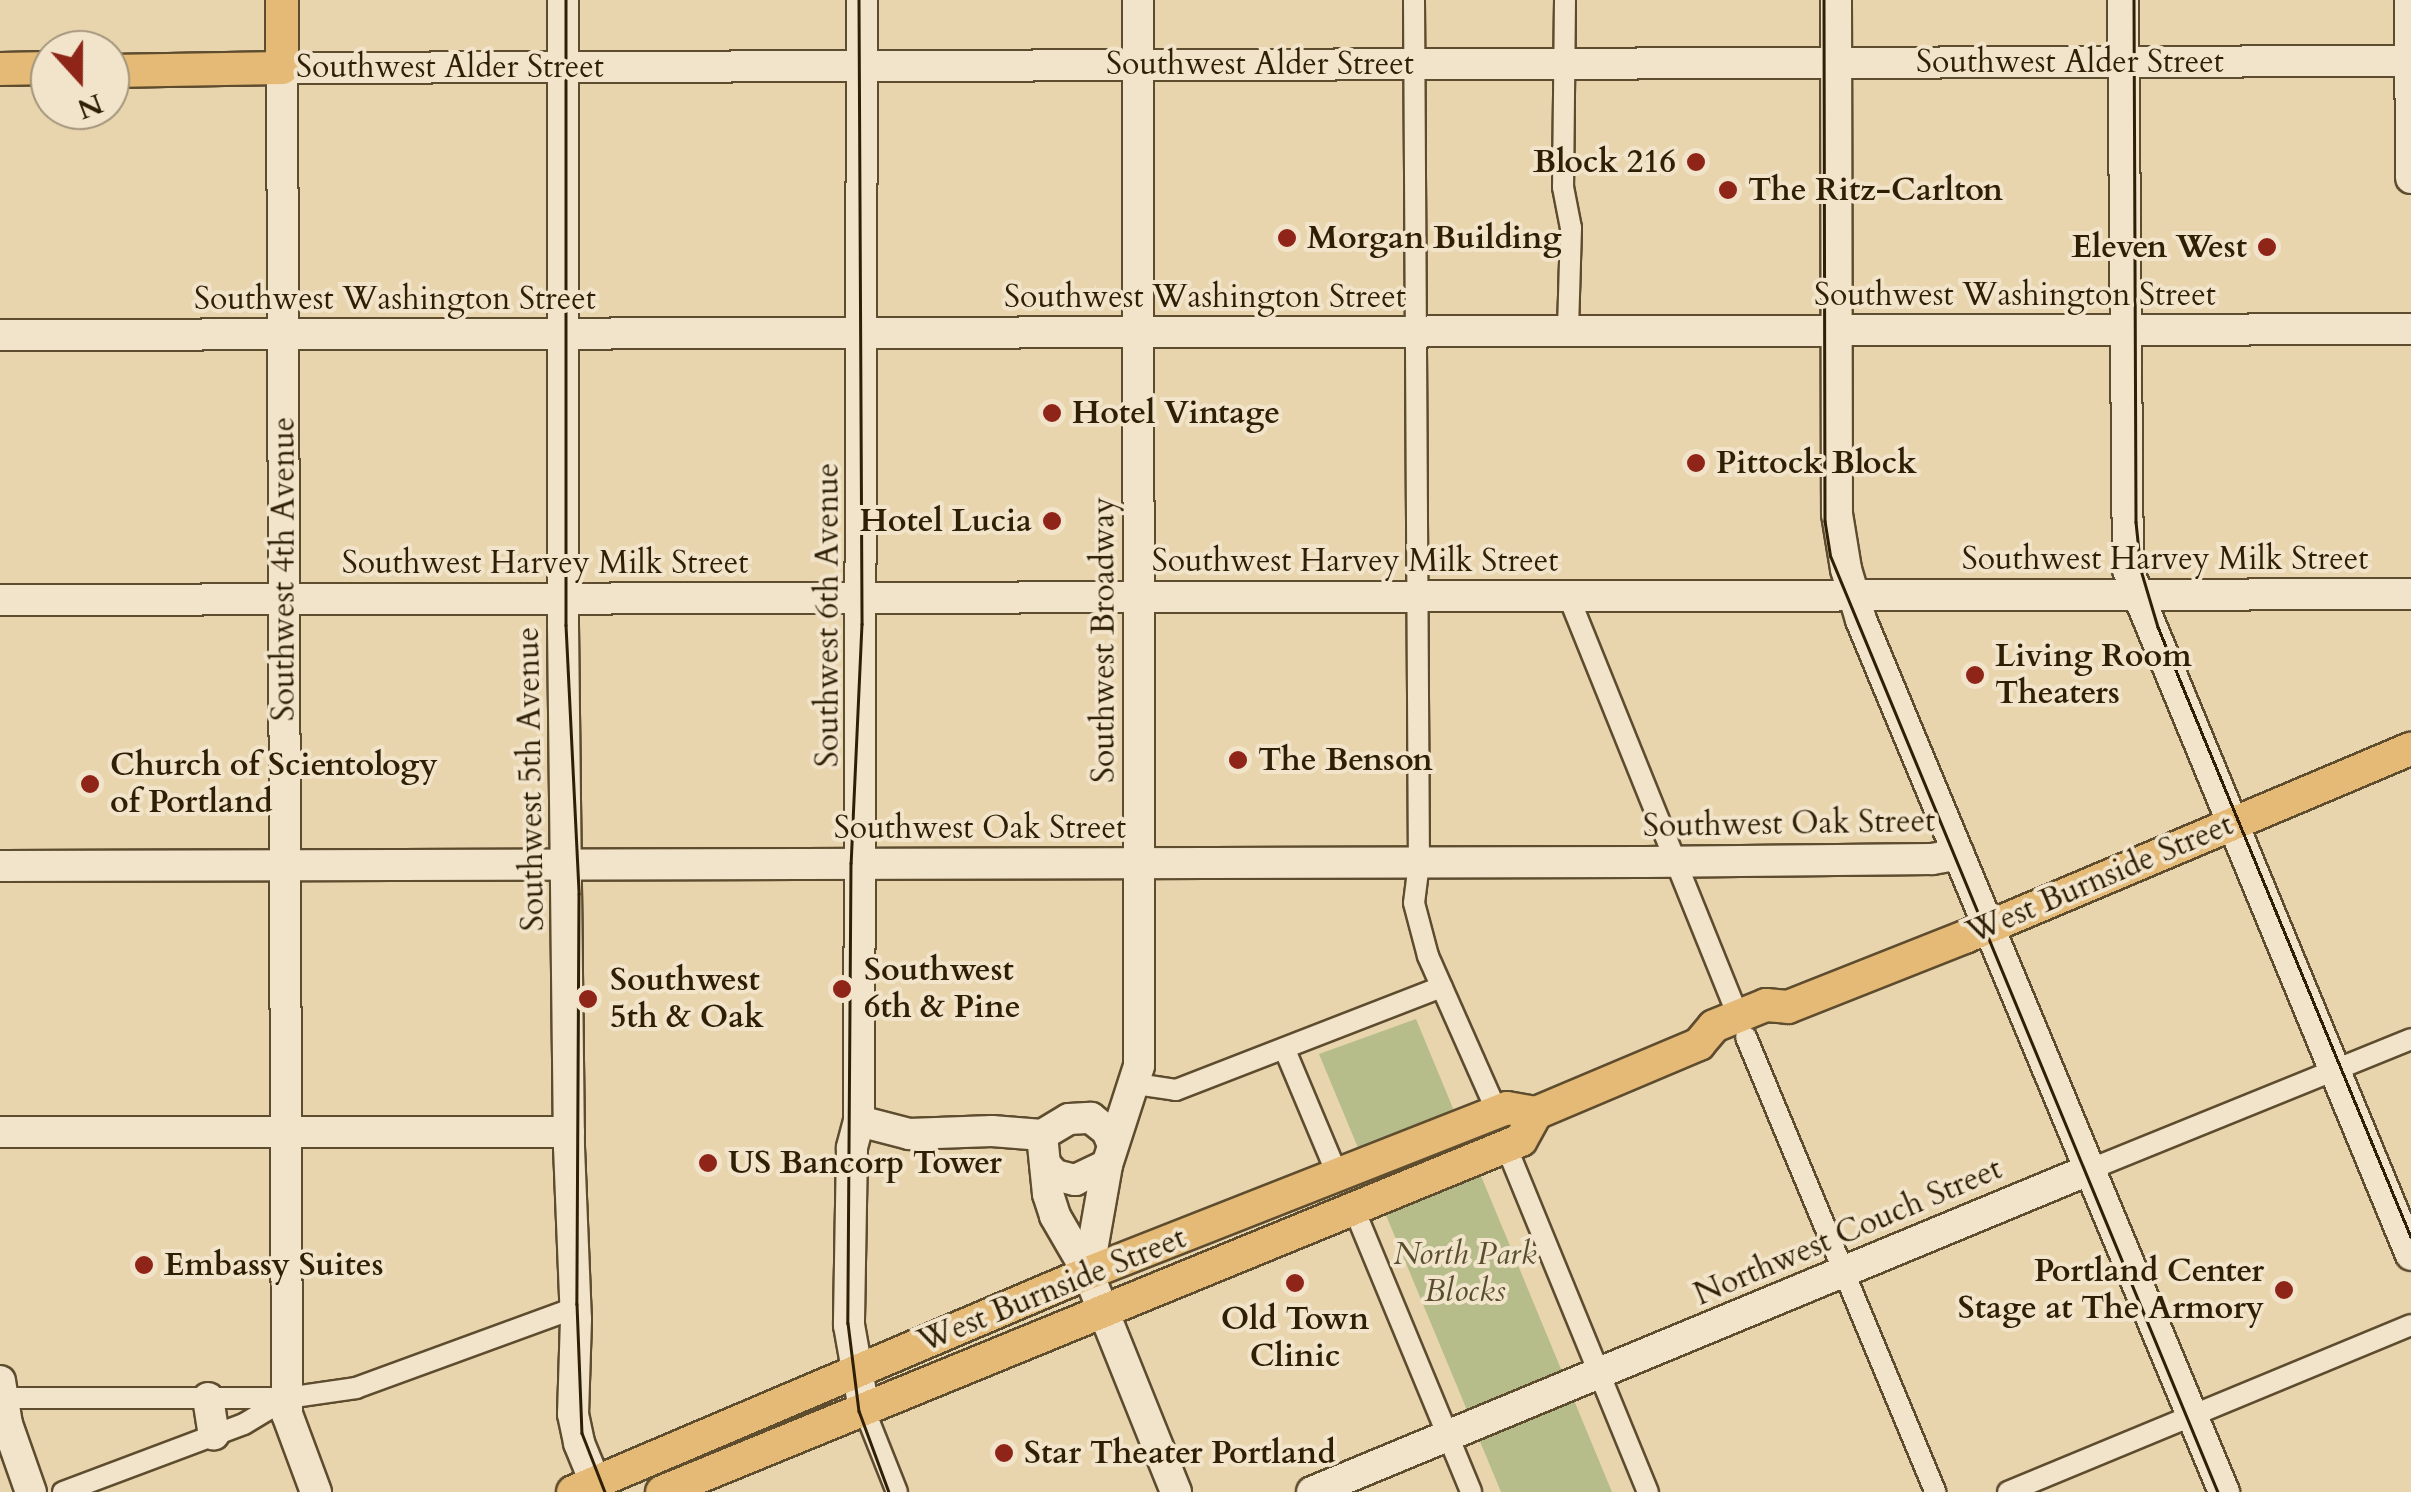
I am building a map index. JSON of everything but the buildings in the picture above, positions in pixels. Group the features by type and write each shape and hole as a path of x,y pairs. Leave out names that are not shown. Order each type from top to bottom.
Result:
{"main road":[{"name":"Southwest 4th Avenue","path":"282,0 282,68"},
{"name":"Southwest Alder Street","path":"130,71 282,68"},
{"path":"0,70 30,69"},
{"name":"West Burnside Street","path":"590,1489 1088,1273 1496,1112 1507,1108 1536,1113 1698,1044 1722,1046 1742,1027 1774,1026 1788,1007 2411,749"},
{"name":"West Burnside Street","path":"662,1492 1522,1140 1536,1113"}],"street":[{"name":"Southwest 5th Avenue","path":"564,0 562,334 569,1132 574,1414 590,1489"},
{"name":"Southwest 6th Avenue","path":"862,0 860,1120 851,1182 848,1325 864,1408"},
{"name":"Southwest Broadway","path":"1088,1273 1110,1155 1136,1084 1138,0"},
{"path":"1414,0 1419,863 1414,903 1442,987 1496,1112"},
{"path":"1565,0 1564,187 1571,228 1568,330"},
{"path":"1836,0 1838,514 1853,594 2224,1492"},
{"path":"2122,0 2126,559 2411,1255"},
{"path":"2410,0 2411,178"},
{"name":"Southwest Alder Street","path":"282,68 2411,61"},
{"name":"Southwest 4th Avenue","path":"282,68 286,1398 290,1428 316,1492"},
{"name":"Southwest Washington Street","path":"0,335 2411,329"},
{"name":"Southwest Harvey Milk Street","path":"0,600 2411,594"},
{"path":"1568,595 1672,860 1934,1492"},
{"name":"Southwest Oak Street","path":"0,866 1419,863 1932,858 1959,854"},
{"path":"1136,1084 1176,1090 1442,987"},
{"name":"Northwest Couch Street","path":"1312,1492 2411,1039"},
{"path":"1284,1050 1338,1176"},
{"path":"1044,1150 1055,1175 1075,1180 1110,1155 1107,1131 1091,1118 1069,1119 1044,1150 1055,1216 1088,1273 1176,1492"},
{"path":"860,1120 909,1134 968,1131 1044,1150"},
{"path":"0,1132 569,1132"},
{"path":"1506,1146 1648,1492"},
{"path":"1354,1209 1471,1492"},
{"path":"1,1398 286,1398 356,1388 575,1308"},
{"path":"2008,1492 2411,1325"},
{"path":"0,1381 1,1398 31,1492"},
{"path":"208,1398 214,1435"},
{"path":"62,1492 214,1435 286,1398"},
{"path":"864,1408 897,1492"}],"green space":[{"name":"North Park Blocks","path":"1416,1019 1612,1492 1501,1492 1319,1054"}],"tram line":[{"path":"566,0 566,625 579,894 577,1304 582,1433 605,1492"},
{"path":"859,0 862,624 851,863 848,1323 859,1411 889,1492"},
{"path":"1824,0 1825,521 1831,557 2218,1492"},
{"path":"2134,0 2136,522 2141,570 2158,627 2411,1237"}],"place":[{"name":"Block 216","path":"1696,162"},
{"name":"The Ritz-Carlton","path":"1728,190"},
{"name":"Morgan Building","path":"1287,238"},
{"name":"Eleven West","path":"2267,247"},
{"name":"Hotel Vintage","path":"1052,413"},
{"name":"Pittock Block","path":"1696,463"},
{"name":"Hotel Lucia","path":"1052,521"},
{"name":"Living Room Theaters","path":"1975,675"},
{"name":"The Benson","path":"1238,760"},
{"name":"Church of Scientology of Portland","path":"90,784"},
{"name":"Southwest 6th & Pine","path":"842,989"},
{"name":"Southwest 5th & Oak","path":"588,999"},
{"name":"US Bancorp Tower","path":"708,1163"},
{"name":"Embassy Suites","path":"144,1265"},
{"name":"Old Town Clinic","path":"1295,1283"},
{"name":"Portland Center Stage at The Armory","path":"2284,1290"},
{"name":"Star Theater Portland","path":"1004,1453"}]}
